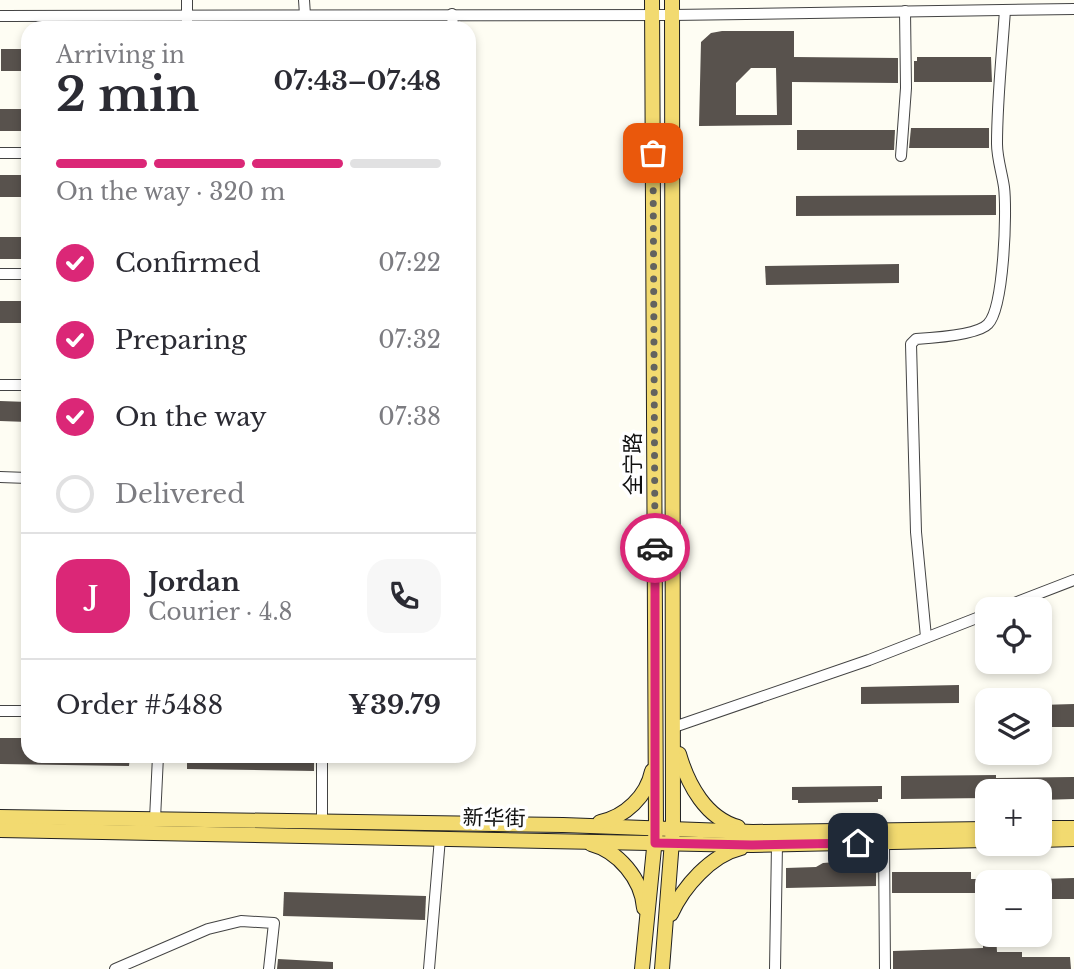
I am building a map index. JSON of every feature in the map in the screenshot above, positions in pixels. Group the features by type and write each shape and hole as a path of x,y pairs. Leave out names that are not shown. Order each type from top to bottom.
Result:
{"main road":[{"name":"全宁路","path":"642,969 656,828 652,7"},
{"name":"全宁路","path":"662,969 673,836 672,7"},
{"path":"664,939 677,899 689,885 720,858 752,838 728,824 702,803 682,767 674,733"},
{"path":"563,825 611,820 631,806 647,786 656,738"},
{"name":"新华街","path":"0,817 563,825 656,828 673,836"},
{"path":"1052,828 1074,828"},
{"name":"新华街","path":"0,830 655,843 673,836 752,838 975,829"},
{"name":"新华街","path":"752,838 777,845 975,840"},
{"path":"555,839 593,844 615,855 634,880 644,902 645,933"},
{"path":"1052,840 1074,839"}],"street":[{"path":"187,0 187,21"},
{"path":"304,0 304,15"},
{"path":"0,16 452,14 652,7 905,11 1074,9"},
{"path":"926,637 916,532 911,344 916,339 975,331 987,326 995,315 1003,263 1005,190 996,148 1005,10"},
{"path":"901,156 906,88 905,11"},
{"path":"452,14 452,21"},
{"path":"0,153 21,153"},
{"path":"0,274 21,274"},
{"path":"0,385 21,385"},
{"path":"0,477 21,478"},
{"path":"1030,597 1074,580"},
{"path":"674,733 975,619"},
{"path":"0,711 21,711"},
{"path":"155,819 158,763"},
{"path":"322,763 322,821"},
{"path":"429,969 440,838"},
{"path":"884,842 886,969"},
{"path":"775,969 777,845"},
{"path":"115,969 208,929 242,921 274,923 269,969"}],"building":[{"path":"794,31 794,57 898,58 898,83 792,82 792,125 699,126 701,42 711,33","holes":["751,68 776,68 777,115 736,115 736,83"]},
{"path":"1,49 21,49 21,71 1,71"},
{"path":"917,57 991,57 992,82 914,82 914,61 917,61"},
{"path":"0,109 21,109 21,131 0,131"},
{"path":"911,128 989,128 989,148 909,148"},
{"path":"797,130 895,130 894,150 797,150"},
{"path":"0,175 21,175 21,197 0,197"},
{"path":"996,195 996,215 796,216 796,196"},
{"path":"0,237 21,237 21,259 0,259"},
{"path":"899,264 899,283 766,285 765,266"},
{"path":"0,301 21,301 21,323 0,323"},
{"path":"0,401 21,402 21,422 0,421"},
{"path":"959,685 959,703 861,704 861,687"},
{"path":"1074,704 1074,727 1052,727 1052,705"},
{"path":"0,738 21,738 21,763 129,763 129,766 0,764"},
{"path":"187,763 314,763 314,771 187,769"},
{"path":"901,776 1074,777 1074,799 1052,800 1052,779 975,779 975,798 901,799"},
{"path":"882,786 882,799 878,799 878,802 798,803 798,800 792,800 792,787"},
{"path":"836,862 843,866 876,866 876,886 786,888 786,868 816,867 823,863"},
{"path":"892,872 971,872 971,879 975,879 975,893 892,893"},
{"path":"1074,878 1074,899 1052,899 1052,879"},
{"path":"284,892 426,896 425,920 283,916"},
{"path":"997,947 997,952 1022,952 1022,957 1070,957 1071,969 893,969 893,951"},
{"path":"278,959 333,962 333,969 277,969"}],"way so far":[{"path":"653,153 655,548"}],"route":[{"path":"655,548 655,843 858,843"}]}
